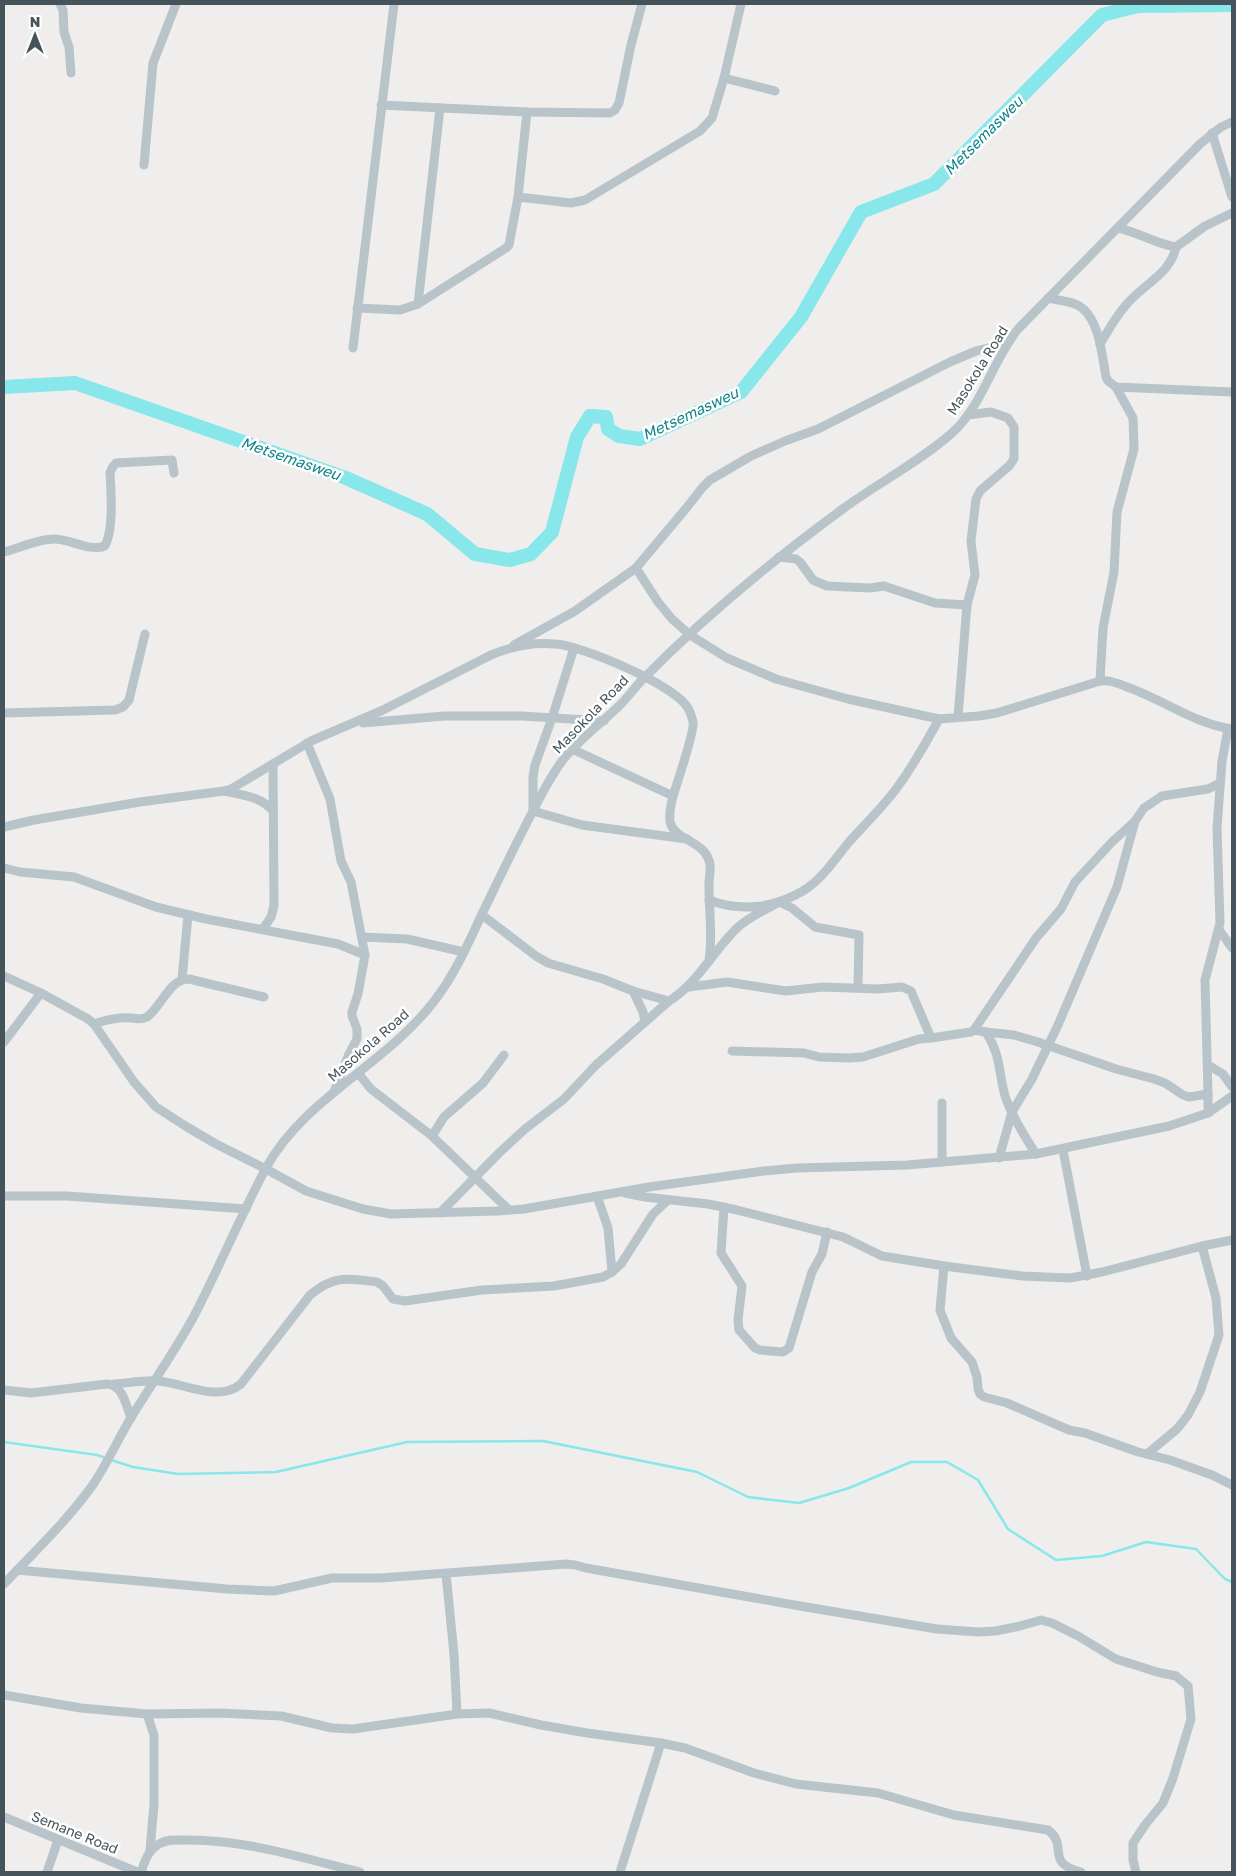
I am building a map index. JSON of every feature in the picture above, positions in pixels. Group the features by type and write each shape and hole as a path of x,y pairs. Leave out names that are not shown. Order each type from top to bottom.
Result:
{"street":[{"path":"60,4 63,10 64,32 69,47 71,73"},
{"path":"144,164 153,63 176,4"},
{"path":"352,348 394,4"},
{"path":"381,105 527,112 610,113 619,104 631,45 642,4"},
{"path":"518,197 571,204 585,200 700,131 712,118 724,78 741,4"},
{"path":"724,78 775,91"},
{"path":"418,304 440,108"},
{"path":"357,308 400,310 418,304 509,245 518,197 527,112"},
{"name":"Masokola Road","path":"17,1570 59,1528 103,1469 114,1446 156,1381 192,1319 266,1169 282,1145 333,1094 395,1044 412,1027 447,984 533,811 559,764 646,676 724,603 779,556 850,504 909,466 951,433 968,415 1007,343 1048,298 1212,133 1232,122"},
{"path":"1212,133 1232,197"},
{"path":"1100,344 1124,306 1165,271 1174,257 1176,247 1206,226 1232,213"},
{"path":"1118,228 1133,231 1165,245 1176,247"},
{"path":"1048,298 1077,305 1092,320 1100,344 1106,377 1116,387 1133,418 1134,449 1117,512 1114,572 1103,628 1100,681"},
{"path":"224,792 308,743 334,730 355,723 509,648 575,611 636,568 710,480 751,456 818,429 950,362 976,351 1007,343"},
{"path":"1116,387 1232,392"},
{"path":"958,717 967,606 975,575 971,541 976,499 980,491 1014,459 1014,428 1008,418 996,413 968,415"},
{"path":"4,552 54,539 101,548 108,541 110,473 116,463 172,460 174,473"},
{"path":"779,556 800,562 813,580 827,586 870,588 884,586 928,601 967,606"},
{"path":"636,568 667,613 690,635 727,658 776,679 848,699 939,719 997,713 1100,681 1110,681 1139,691 1196,718 1230,729 1220,783 1219,800 1217,851 1220,931 1206,980 1208,1113"},
{"path":"4,713 115,710 123,707 129,700 145,634"},
{"path":"509,648 554,643 574,648 646,676 678,698 687,707 693,723 693,729 673,796 670,823 678,834 701,847 709,858 708,887 711,940 709,961"},
{"path":"574,648 535,765 533,811 582,825 687,839"},
{"path":"355,723 444,716 604,720"},
{"path":"440,1213 525,1129 558,1104 596,1065 689,987 736,929 748,919 803,891 827,869 899,785 939,719"},
{"path":"308,743 330,799 341,861 351,882 365,955 358,994 352,1012 357,1028 357,1039 333,1094"},
{"path":"572,749 673,796"},
{"path":"263,929 271,917 274,906 273,764"},
{"path":"732,1051 804,1053 819,1057 863,1057 919,1040 971,1032 1036,938 1061,909 1075,882 1112,842 1135,821 1144,808 1162,796 1203,790 1220,783"},
{"path":"1203,790 1211,793 1219,800"},
{"path":"4,827 140,802 224,792 260,800 266,803 273,811"},
{"path":"999,1158 1012,1112 1032,1079 1071,997 1117,887 1135,821"},
{"path":"4,868 20,872 74,877 156,907 338,944 365,955"},
{"path":"709,900 723,906 738,908 779,902 792,908 815,927 858,935 858,987"},
{"path":"182,979 188,915"},
{"path":"482,915 548,963 603,979 633,992 670,1002"},
{"path":"1220,931 1232,948"},
{"path":"362,937 407,939 464,952"},
{"path":"4,976 73,1010 94,1024 134,1082 156,1107 216,1144 306,1191 363,1209 391,1214 509,1210 764,1171 942,1162 1036,1154 1063,1150 1169,1126 1208,1113 1232,1096"},
{"path":"94,1024 112,1018 138,1019 148,1016 175,984 182,979 190,979 264,996"},
{"path":"689,987 726,982 786,991 823,987 907,988 914,996 931,1038"},
{"path":"633,992 646,1022"},
{"path":"4,1042 41,993"},
{"path":"974,1030 1014,1035 1116,1069 1154,1079 1189,1097 1208,1094"},
{"path":"986,1032 999,1062 1003,1086 1012,1112 1036,1154"},
{"path":"432,1136 444,1117 483,1083 504,1056"},
{"path":"1208,1064 1223,1074 1232,1087"},
{"path":"358,1073 371,1089 432,1136 477,1177 509,1210"},
{"path":"942,1103 942,1162"},
{"path":"1063,1150 1087,1276"},
{"path":"620,1192 724,1207 827,1232 843,1237 882,1256 944,1266 1053,1278 1087,1276 1232,1240"},
{"path":"4,1196 67,1196 246,1210"},
{"path":"597,1196 608,1228 612,1272"},
{"path":"4,1390 31,1394 50,1390 156,1381 207,1392 224,1392 236,1389 242,1384 310,1295 322,1285 332,1280 377,1282 393,1299 405,1302 482,1290 554,1286 592,1280 612,1272 620,1264 653,1214 668,1200"},
{"path":"724,1207 721,1253 742,1286 738,1320 739,1330 755,1348 760,1350 783,1352 789,1348 812,1272 822,1254 827,1232"},
{"path":"1147,1454 1177,1429 1188,1415 1200,1392 1219,1335 1216,1298 1202,1246"},
{"path":"944,1266 940,1310 951,1338 972,1362 980,1394 984,1397 1007,1403 1050,1423 1186,1466 1232,1485"},
{"path":"114,1384 119,1389 131,1418"},
{"path":"4,1584 17,1570 217,1588 274,1590 332,1578 381,1578 566,1564 800,1606 938,1628 978,1632 1020,1626 1041,1620 1052,1623 1078,1636 1116,1659 1176,1676 1186,1682 1190,1690 1191,1719 1164,1803 1145,1825 1133,1844 1133,1860 1136,1872"},
{"path":"446,1574 454,1654 457,1714"},
{"path":"4,1695 81,1708 147,1714 220,1713 281,1716 332,1728 353,1728 457,1714 490,1713 541,1726 661,1743 695,1751 775,1780 878,1793 954,1815 1048,1830 1055,1837 1060,1861 1064,1866 1081,1872"},
{"path":"141,1872 150,1850 154,1804 154,1736 147,1714"},
{"path":"620,1872 661,1743"},
{"name":"Semane Road","path":"4,1817 124,1870 137,1872"},
{"path":"150,1850 168,1840 208,1839 261,1848 360,1872"},
{"path":"47,1872 58,1840"}],"waterway":[{"name":"Metsemasweu","path":"4,387 75,383 346,478 427,514 475,554 510,560 531,554 552,532 577,437 590,416 606,417 608,429 619,436 640,439 741,392 801,317 861,212 934,184 1102,15 1138,6 1232,5"},
{"path":"111,1460 133,1467 178,1474 276,1472 407,1442 543,1441 697,1472 748,1497 799,1503 849,1488 911,1462 947,1462 978,1480 1008,1529 1056,1560 1102,1556 1146,1542 1196,1549 1225,1579 1232,1582"},
{"path":"4,1442 97,1455 106,1458"}]}
